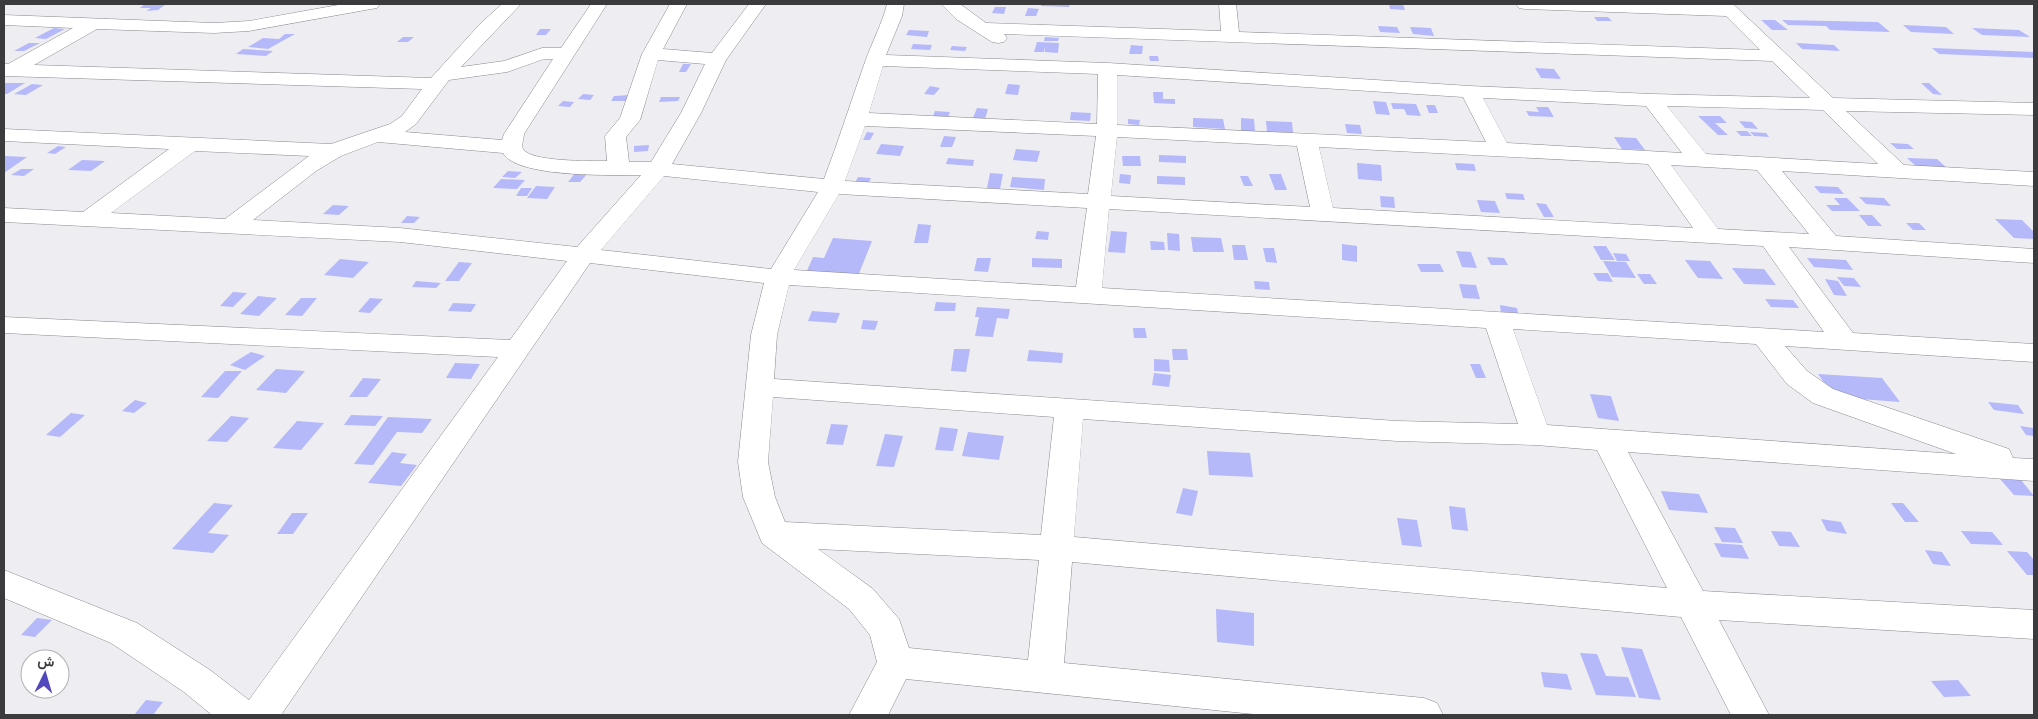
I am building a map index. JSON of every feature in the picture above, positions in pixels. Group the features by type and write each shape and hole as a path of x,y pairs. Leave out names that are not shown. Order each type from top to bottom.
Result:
{"street":[{"path":"4,20 223,28 249,26 371,4"},
{"path":"231,226 308,166 333,151 379,136 397,128 408,120 440,79 512,4"},
{"path":"598,4 514,134 511,147 515,155 530,162 571,167 658,169 832,187 1098,204 1770,239 2034,256"},
{"path":"619,168 614,139 630,120 651,54 678,4"},
{"path":"260,715 584,255 658,169 691,113 717,59 758,4"},
{"path":"868,715 895,662 886,629 861,599 774,534 759,496 753,462 764,335 778,277 832,187 857,119 875,60 893,16 895,4"},
{"path":"950,4 962,15 982,28 1047,66"},
{"path":"1228,4 1230,37"},
{"path":"1525,4 1727,7 1899,172"},
{"path":"6,72 93,24"},
{"path":"982,28 1777,56"},
{"path":"6,72 440,79 507,66 542,54 566,53"},
{"path":"651,54 717,59"},
{"path":"875,60 1108,69 1470,92 1652,100 1826,104 2032,115"},
{"path":"1088,295 1107,131 1108,69"},
{"path":"1470,92 1500,149"},
{"path":"1652,100 1699,160"},
{"path":"857,119 1500,149 2034,179"},
{"path":"4,135 333,151"},
{"path":"379,136 511,147"},
{"path":"1307,141 1323,215"},
{"path":"88,219 190,144"},
{"path":"1655,158 1711,236"},
{"path":"1764,164 1829,243"},
{"path":"4,215 400,234 778,277 2034,353"},
{"path":"1770,239 1845,342"},
{"path":"1497,321 1536,435"},
{"path":"4,325 518,349"},
{"path":"1765,338 1789,371 1804,384 1823,396 2034,470"},
{"path":"760,387 1397,431 1536,435 2034,470"},
{"path":"1045,677 1069,408"},
{"path":"1607,440 1750,715"},
{"path":"774,534 1056,548 1692,604 2034,625"},
{"path":"4,583 124,633 197,681 240,715"},
{"path":"895,662 1424,715"}],"building":[{"path":"145,4 166,4 158,10 146,11 151,8 140,8"},
{"path":"1041,4 1070,4 1069,7 1041,6"},
{"path":"1389,4 1403,4 1405,10 1390,9"},
{"path":"995,7 1006,7 1004,14 992,13"},
{"path":"1028,8 1039,9 1036,16 1025,16"},
{"path":"1594,17 1608,17 1612,21 1597,21"},
{"path":"1761,20 1775,20 1788,30 1772,30"},
{"path":"1782,20 1878,22 1890,32 1830,30 1826,26 1788,25"},
{"path":"1903,25 1946,27 1954,34 1911,32"},
{"path":"1378,26 1397,27 1400,33 1380,32"},
{"path":"1410,27 1431,28 1434,36 1413,34"},
{"path":"54,28 65,29 46,39 35,38"},
{"path":"1972,28 2019,30 2030,37 1982,35"},
{"path":"540,29 551,29 546,35 536,35"},
{"path":"909,30 929,31 927,37 906,35"},
{"path":"285,34 295,34 268,49 248,47 263,38 279,39"},
{"path":"403,37 414,37 408,42 397,42"},
{"path":"1045,37 1059,38 1058,41 1044,41"},
{"path":"1037,42 1059,43 1058,53 1045,52 1045,47 1044,52 1034,52"},
{"path":"29,43 40,43 24,51 14,51"},
{"path":"1796,43 1834,45 1840,51 1802,49"},
{"path":"913,44 932,45 930,50 911,49"},
{"path":"1131,45 1143,46 1142,54 1129,54"},
{"path":"952,46 967,47 965,51 950,50"},
{"path":"1932,48 2034,52 2034,58 1939,54"},
{"path":"243,49 273,51 266,56 236,54"},
{"path":"1149,56 1158,56 1159,61 1150,61"},
{"path":"683,64 691,64 686,72 679,72"},
{"path":"1535,68 1554,69 1561,79 1541,78"},
{"path":"4,83 25,83 4,94"},
{"path":"1921,83 1929,83 1942,95 1933,94"},
{"path":"32,84 43,85 26,95 14,94"},
{"path":"1008,84 1020,85 1018,95 1005,94"},
{"path":"930,86 940,88 934,95 924,94"},
{"path":"1153,92 1163,92 1163,99 1175,99 1175,104 1154,103"},
{"path":"583,94 594,95 590,100 578,99"},
{"path":"630,95 628,101 611,101 614,96"},
{"path":"661,97 680,97 678,101 659,102"},
{"path":"563,101 574,102 570,107 558,106"},
{"path":"1373,101 1386,102 1390,115 1376,114"},
{"path":"1391,103 1416,104 1421,116 1407,115 1404,109 1393,109"},
{"path":"1426,105 1435,105 1438,113 1429,113"},
{"path":"1536,107 1548,107 1554,117 1529,116 1526,111 1539,112"},
{"path":"977,108 988,109 985,119 973,118"},
{"path":"935,111 950,112 948,117 933,116"},
{"path":"1071,112 1091,113 1090,121 1070,120"},
{"path":"1698,116 1720,116 1727,123 1715,123 1728,135 1718,135"},
{"path":"1193,118 1223,119 1225,129 1193,127"},
{"path":"1241,118 1254,119 1255,132 1241,131"},
{"path":"1128,119 1140,120 1139,125 1128,124"},
{"path":"1266,121 1292,122 1293,133 1267,132"},
{"path":"1739,121 1752,122 1758,129 1745,128"},
{"path":"1345,124 1360,125 1362,134 1347,133"},
{"path":"1736,131 1747,131 1752,136 1741,136"},
{"path":"867,132 874,133 870,140 863,140"},
{"path":"1750,132 1766,133 1769,137 1754,136"},
{"path":"944,136 956,137 952,147 940,147"},
{"path":"1614,137 1636,138 1645,150 1622,149"},
{"path":"1890,143 1908,144 1914,149 1897,149"},
{"path":"881,144 904,146 900,156 876,154"},
{"path":"649,145 648,151 634,152 634,146"},
{"path":"58,146 66,147 55,154 47,153"},
{"path":"1016,149 1040,151 1037,162 1013,160"},
{"path":"1159,155 1186,156 1186,163 1159,162"},
{"path":"4,156 27,157 4,173"},
{"path":"1122,156 1140,156 1141,166 1123,166"},
{"path":"948,158 974,160 973,166 946,164"},
{"path":"1907,158 1937,159 1948,169 1918,168"},
{"path":"82,160 105,161 91,171 68,170"},
{"path":"1357,163 1381,165 1382,181 1358,179"},
{"path":"1455,163 1474,164 1476,171 1457,170"},
{"path":"21,169 34,169 24,176 11,175"},
{"path":"508,171 522,172 515,178 502,177"},
{"path":"576,172 588,173 580,182 568,182"},
{"path":"990,173 1003,174 1000,189 987,188"},
{"path":"1120,174 1131,175 1130,184 1119,183"},
{"path":"1269,174 1281,174 1287,190 1275,190"},
{"path":"1157,176 1185,177 1185,185 1157,184"},
{"path":"1240,176 1248,176 1253,186 1244,186"},
{"path":"858,177 871,178 865,191 851,190"},
{"path":"1012,177 1045,179 1044,190 1010,187"},
{"path":"501,179 525,180 517,189 493,188"},
{"path":"536,186 555,187 547,199 527,198"},
{"path":"1814,186 1838,187 1844,194 1820,193"},
{"path":"521,188 532,188 527,196 516,196"},
{"path":"1505,193 1523,194 1525,200 1507,199"},
{"path":"1380,196 1394,197 1395,208 1381,207"},
{"path":"1859,197 1884,198 1891,206 1866,204"},
{"path":"1834,198 1847,198 1860,211 1832,211 1826,205 1840,205"},
{"path":"1477,200 1495,201 1500,213 1481,212"},
{"path":"1536,203 1546,204 1554,217 1544,217"},
{"path":"333,205 349,206 339,215 323,214"},
{"path":"1859,215 1872,215 1882,226 1868,226"},
{"path":"407,216 420,217 414,223 401,223"},
{"path":"1995,219 2022,220 2034,232 2034,239 2014,238"},
{"path":"1906,223 1919,223 1926,230 1913,230"},
{"path":"918,224 931,225 928,243 914,243"},
{"path":"1037,231 1049,232 1048,240 1035,239"},
{"path":"1111,231 1127,232 1125,253 1108,252"},
{"path":"1167,233 1179,234 1180,251 1168,250"},
{"path":"1191,237 1221,238 1224,252 1193,252"},
{"path":"833,238 872,241 858,276 806,273 813,257 824,258"},
{"path":"1150,241 1164,242 1165,250 1151,250"},
{"path":"1342,244 1357,246 1357,262 1342,260"},
{"path":"1232,245 1245,245 1248,260 1234,260"},
{"path":"1593,246 1606,246 1615,260 1601,260"},
{"path":"1263,248 1274,248 1277,263 1266,262"},
{"path":"1456,251 1471,252 1477,268 1462,267"},
{"path":"1613,253 1626,254 1630,261 1617,261"},
{"path":"1487,257 1504,258 1508,265 1491,265"},
{"path":"977,258 991,258 988,272 974,271"},
{"path":"1032,258 1062,259 1062,268 1032,267"},
{"path":"1807,258 1846,260 1853,270 1814,267"},
{"path":"340,259 369,262 353,278 324,275"},
{"path":"1685,260 1710,261 1723,279 1698,278"},
{"path":"1603,261 1626,262 1636,278 1612,277"},
{"path":"459,262 472,263 459,281 445,281"},
{"path":"1417,264 1440,264 1444,272 1421,272"},
{"path":"1732,268 1764,269 1776,285 1744,284"},
{"path":"1593,273 1608,273 1613,282 1598,281"},
{"path":"1637,274 1650,274 1657,284 1644,284"},
{"path":"1837,277 1854,278 1861,287 1844,286"},
{"path":"1825,279 1838,281 1847,296 1834,295"},
{"path":"416,281 441,283 436,288 412,287"},
{"path":"1254,281 1269,282 1270,290 1255,289"},
{"path":"1459,284 1476,285 1480,299 1463,298"},
{"path":"233,292 247,293 233,307 220,306"},
{"path":"258,296 277,298 259,316 240,314"},
{"path":"301,298 317,298 302,316 285,315"},
{"path":"370,298 383,299 370,313 358,312"},
{"path":"1765,299 1793,300 1799,308 1771,307"},
{"path":"936,302 956,303 955,311 934,311"},
{"path":"453,303 476,304 471,312 448,311"},
{"path":"1500,305 1517,308 1520,323 1502,321"},
{"path":"977,307 1010,309 1008,319 997,318 993,337 975,336 979,317 975,317"},
{"path":"812,311 840,313 836,323 808,321"},
{"path":"863,320 878,321 875,330 861,329"},
{"path":"1133,328 1145,328 1147,338 1134,338"},
{"path":"954,349 970,349 966,372 951,371"},
{"path":"1172,349 1187,349 1188,360 1173,360"},
{"path":"1029,350 1063,353 1062,363 1027,361"},
{"path":"251,352 265,356 245,370 230,365"},
{"path":"1154,359 1169,360 1170,372 1154,371"},
{"path":"455,363 480,364 471,379 446,378"},
{"path":"1470,364 1480,364 1486,378 1476,378"},
{"path":"276,369 305,371 286,393 256,390"},
{"path":"225,371 242,371 218,398 201,397"},
{"path":"1154,373 1171,375 1169,387 1152,385"},
{"path":"1818,374 1882,378 1900,402 1834,397"},
{"path":"363,378 381,379 367,397 349,397"},
{"path":"1590,394 1611,396 1619,421 1598,418"},
{"path":"135,400 147,403 134,413 122,411"},
{"path":"1988,402 2018,405 2024,414 1994,410"},
{"path":"71,413 85,415 60,437 46,435"},
{"path":"351,415 383,416 375,426 344,425"},
{"path":"231,416 249,418 227,442 207,441"},
{"path":"388,417 432,419 422,433 397,432 373,465 354,464"},
{"path":"297,421 324,423 301,450 273,448"},
{"path":"831,424 848,425 843,445 826,444"},
{"path":"2020,426 2034,428 2034,436 2026,435"},
{"path":"940,427 958,429 953,451 935,450"},
{"path":"968,432 1004,436 999,460 962,456"},
{"path":"885,434 903,436 894,467 876,466"},
{"path":"1207,451 1250,453 1253,477 1209,475"},
{"path":"392,452 407,454 400,463 417,465 401,486 368,483"},
{"path":"2000,479 2021,480 2034,496 2014,495"},
{"path":"1183,488 1198,491 1192,516 1176,513"},
{"path":"1661,491 1699,494 1708,513 1669,510"},
{"path":"214,503 233,505 208,533 229,535 213,553 172,549"},
{"path":"1891,503 1903,503 1919,522 1905,522"},
{"path":"1449,506 1465,508 1468,531 1452,529"},
{"path":"292,513 308,513 293,534 277,534"},
{"path":"1397,518 1417,520 1422,547 1402,545"},
{"path":"1821,519 1841,522 1847,534 1827,531"},
{"path":"1714,527 1735,528 1743,543 1722,542"},
{"path":"1771,531 1791,532 1800,547 1779,546"},
{"path":"1961,531 1992,532 2003,545 1971,544"},
{"path":"1714,543 1742,545 1749,559 1721,557"},
{"path":"1925,550 1942,552 1951,566 1933,564"},
{"path":"2007,551 2027,552 2034,560 2034,575 2027,575"},
{"path":"1216,609 1254,613 1254,646 1217,642"},
{"path":"37,618 52,620 35,637 21,635"},
{"path":"1621,647 1642,649 1661,700 1639,698"},
{"path":"1580,653 1597,654 1606,676 1628,677 1636,697 1596,695"},
{"path":"1541,672 1567,674 1572,690 1544,687"},
{"path":"1958,680 1971,696 1944,697 1931,681"},
{"path":"146,700 163,702 153,715 134,715"}]}
